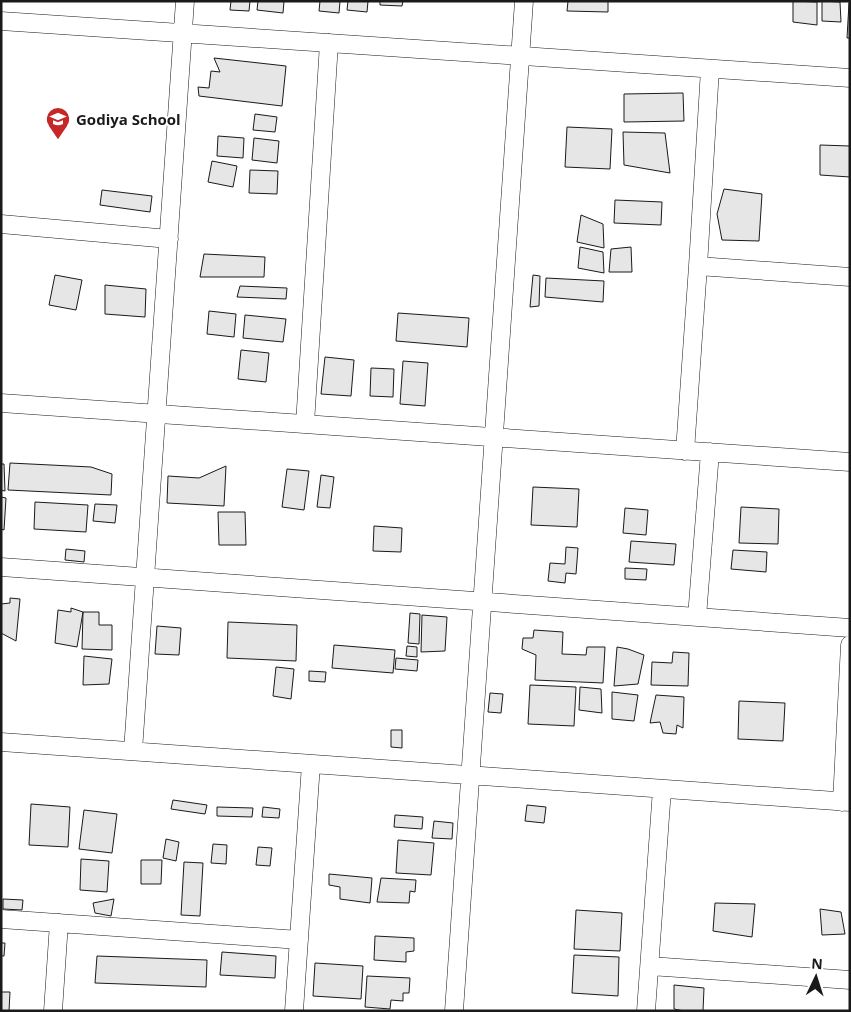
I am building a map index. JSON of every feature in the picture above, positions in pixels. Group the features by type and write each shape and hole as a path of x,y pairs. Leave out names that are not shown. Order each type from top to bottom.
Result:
{"street":[{"path":"133,751 185,1"},
{"path":"454,1011 524,1"},
{"path":"1,21 850,78"},
{"path":"305,424 329,43"},
{"path":"685,451 710,69"},
{"path":"1,224 169,240"},
{"path":"698,266 850,277"},
{"path":"1,403 850,462"},
{"path":"697,617 710,452"},
{"path":"1,567 850,628"},
{"path":"1,742 846,802 850,645"},
{"path":"294,1011 311,764"},
{"path":"646,1011 662,789"},
{"path":"1,919 299,940"},
{"path":"53,1011 59,923"},
{"path":"650,966 850,980"}],"building":[{"path":"231,1 250,1 249,11 230,10"},
{"path":"258,1 284,1 283,13 257,10"},
{"path":"320,1 340,1 339,13 319,11"},
{"path":"348,1 368,1 367,12 347,10"},
{"path":"380,1 403,1 402,6 380,5"},
{"path":"568,1 608,1 608,12 567,11"},
{"path":"793,1 817,2 817,25 793,22"},
{"path":"822,1 840,2 841,22 822,21"},
{"path":"849,3 850,38 847,38"},
{"path":"214,58 286,66 282,106 199,96 198,87 209,88 211,71 220,72"},
{"path":"683,93 684,121 624,122 624,94"},
{"path":"255,114 277,117 275,132 253,130"},
{"path":"567,127 612,129 610,169 565,167"},
{"path":"623,132 665,133 670,173 624,165"},
{"path":"218,136 244,138 243,158 217,156"},
{"path":"254,138 279,141 277,163 252,160"},
{"path":"820,145 850,146 850,177 820,175"},
{"path":"212,161 237,166 233,187 208,182"},
{"path":"250,170 278,171 277,194 249,193"},
{"path":"724,189 762,194 759,241 722,240 717,214"},
{"path":"102,190 152,196 150,212 100,205"},
{"path":"615,200 662,202 661,225 614,223"},
{"path":"581,215 603,224 604,248 577,242"},
{"path":"580,247 603,252 604,273 578,268"},
{"path":"631,247 632,272 609,272 611,249"},
{"path":"204,254 265,257 264,277 200,277"},
{"path":"55,275 82,280 76,310 49,305"},
{"path":"533,275 540,276 539,306 530,307"},
{"path":"546,278 604,281 603,302 545,297"},
{"path":"105,285 146,289 145,317 105,314"},
{"path":"240,286 287,288 286,299 237,297"},
{"path":"209,311 236,314 234,337 207,334"},
{"path":"398,313 469,318 467,347 396,341"},
{"path":"245,315 286,319 283,342 243,338"},
{"path":"241,350 269,353 266,382 238,379"},
{"path":"325,357 354,360 351,396 321,394"},
{"path":"403,361 428,363 425,406 400,404"},
{"path":"371,368 394,369 393,397 370,396"},
{"path":"10,463 91,467 112,474 111,495 8,490"},
{"path":"1,464 4,464 5,491 1,490"},
{"path":"226,466 224,506 167,503 168,476 199,478"},
{"path":"287,469 309,471 304,510 282,507"},
{"path":"321,475 334,477 330,508 317,507"},
{"path":"533,487 579,489 577,527 531,525"},
{"path":"1,497 6,498 4,530 1,529"},
{"path":"35,502 88,505 86,532 34,529"},
{"path":"95,504 117,505 115,523 93,521"},
{"path":"741,507 779,509 778,544 739,543"},
{"path":"625,508 648,510 646,535 623,533"},
{"path":"218,512 245,512 246,545 219,545"},
{"path":"374,526 402,528 401,552 373,551"},
{"path":"631,541 676,544 674,565 629,562"},
{"path":"566,547 578,548 576,574 566,573 565,583 548,581 550,563 565,564"},
{"path":"66,549 85,551 84,562 65,560"},
{"path":"733,550 767,552 766,572 731,569"},
{"path":"625,568 647,569 646,580 625,579"},
{"path":"10,598 20,599 16,641 1,633 1,604 10,603"},
{"path":"71,608 83,612 77,647 55,643 58,610 71,612"},
{"path":"83,612 99,612 99,625 112,625 112,650 82,649"},
{"path":"410,613 420,614 419,644 408,643"},
{"path":"422,615 447,617 445,651 421,652"},
{"path":"228,622 297,625 296,661 227,658"},
{"path":"157,626 181,628 179,655 155,654"},
{"path":"534,630 563,632 562,654 586,655 587,647 605,647 603,683 535,680 536,655 522,649 523,638 533,638"},
{"path":"334,645 395,650 393,673 332,668"},
{"path":"407,646 417,647 417,657 406,656"},
{"path":"617,647 644,655 638,684 614,686"},
{"path":"673,652 689,653 688,686 651,685 652,662 672,663"},
{"path":"84,656 112,659 109,684 83,685"},
{"path":"396,658 418,660 417,671 395,669"},
{"path":"276,667 294,669 291,699 273,696"},
{"path":"309,671 326,672 325,682 309,681"},
{"path":"530,685 576,687 574,726 528,724"},
{"path":"580,687 601,689 602,713 579,710"},
{"path":"612,692 638,695 634,721 612,719"},
{"path":"490,693 503,694 501,713 488,712"},
{"path":"656,695 684,697 683,728 677,725 676,734 663,733 660,722 650,723"},
{"path":"739,701 785,703 783,741 738,739"},
{"path":"391,730 402,730 402,748 391,747"},
{"path":"173,800 207,805 205,814 171,809"},
{"path":"31,804 70,807 68,847 29,845"},
{"path":"527,805 546,807 544,823 525,821"},
{"path":"217,807 253,808 252,817 217,816"},
{"path":"263,807 280,809 279,818 262,817"},
{"path":"84,810 117,814 112,853 79,849"},
{"path":"395,815 423,817 422,829 394,827"},
{"path":"434,821 453,823 452,839 432,838"},
{"path":"166,839 179,842 176,861 163,858"},
{"path":"398,840 434,843 431,875 396,873"},
{"path":"213,844 227,845 226,864 211,863"},
{"path":"258,847 272,848 270,866 256,865"},
{"path":"81,859 109,861 107,892 80,890"},
{"path":"141,860 162,860 161,884 141,884"},
{"path":"184,862 203,863 200,916 181,915"},
{"path":"329,874 372,878 370,903 340,899 340,887 329,885"},
{"path":"381,878 416,880 415,892 410,891 409,903 377,902"},
{"path":"3,899 23,900 22,910 3,909"},
{"path":"114,899 111,916 95,913 93,903"},
{"path":"715,903 755,904 752,937 713,931"},
{"path":"820,909 841,912 845,934 822,935"},
{"path":"576,910 622,913 620,951 574,949"},
{"path":"375,936 414,938 414,951 406,952 406,962 374,960"},
{"path":"1,943 5,943 4,956 1,956"},
{"path":"222,952 276,956 275,978 220,975"},
{"path":"574,955 619,957 618,996 572,993"},
{"path":"97,956 207,960 206,987 95,983"},
{"path":"315,963 363,966 361,999 313,996"},
{"path":"367,976 410,978 409,993 403,993 403,1001 391,1000 390,1009 365,1007"},
{"path":"674,985 704,988 703,1011 674,1009"},
{"path":"1,992 10,992 9,1011 1,1011"}],"place":[{"name":"Godiya School","path":"58,140"}]}
